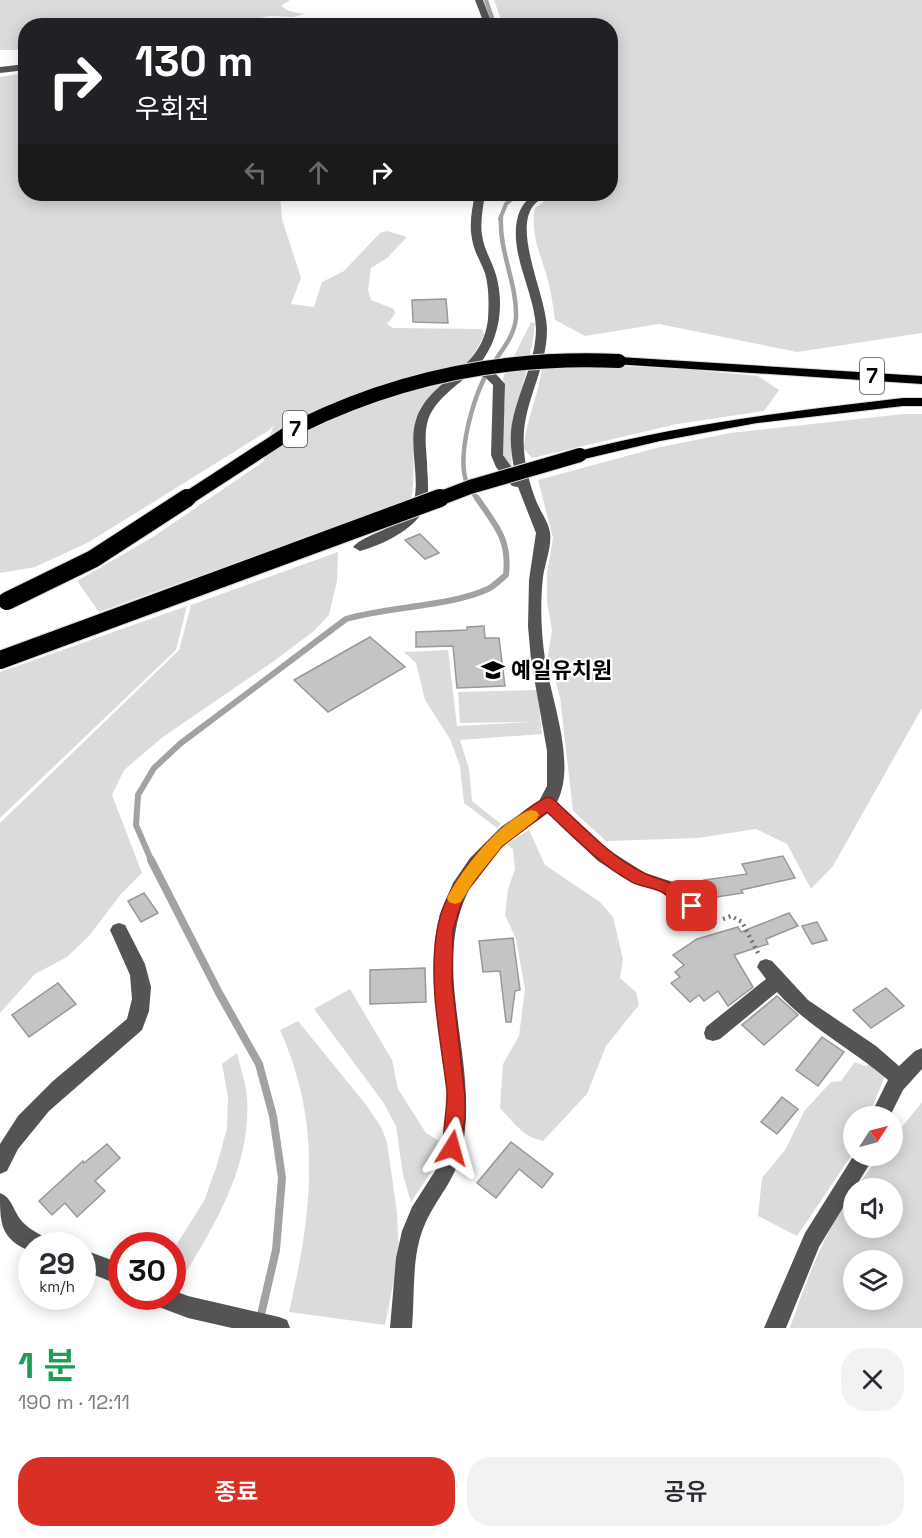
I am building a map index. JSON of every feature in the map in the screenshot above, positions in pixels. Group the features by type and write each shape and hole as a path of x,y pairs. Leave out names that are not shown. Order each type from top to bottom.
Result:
{"highway":[{"name":"7","path":"4,603 93,559 298,427 350,403 417,381 479,367 574,359 922,380"},
{"name":"7","path":"0,660 220,581 470,487 580,455 660,436 757,419 903,402 922,402"}],"street":[{"path":"479,0 486,18"},
{"path":"0,70 18,68"},
{"path":"360,547 392,533 417,510 421,498 419,453 422,421 427,409 471,368 483,352 493,326 492,281 481,255 476,230 479,201"},
{"path":"401,1328 410,1241 416,1221 446,1171 456,1119 454,1061 443,963 449,911 463,884 497,842 548,803 555,788 549,712 538,662 535,600 543,532 527,494 517,442 543,329 536,287 520,226 525,206 529,201"},
{"path":"471,368 487,374 499,384 497,454 507,472 527,494"},
{"path":"548,803 604,856 639,878 673,891 708,923"},
{"path":"0,1164 7,1148 20,1129 42,1105 135,1024 142,1008 142,989 137,967 119,930"},
{"path":"712,1033 772,974 801,1006 869,1052 900,1078"},
{"path":"883,1106 900,1078 922,1058"},
{"path":"776,1328 792,1282 812,1240 857,1166"},
{"path":"0,1203 18,1235"},
{"path":"186,1306 276,1328"}],"path":[{"path":"708,923 731,916 737,918 742,922 772,974"}],"shaded area":[{"path":"0,0 290,0 281,6 289,11 304,14 293,17 260,18 18,18 18,50 0,50"},
{"path":"494,0 922,0 922,333 797,352 659,324 585,336 555,320 548,282 535,235 535,208 545,201 618,201 618,18 500,18"},
{"path":"18,74 18,201 281,201 282,219 301,278 291,304 314,307 322,282 344,271 380,233 387,231 407,237 387,258 371,268 368,290 371,300 394,309 395,314 387,324 393,328 482,329 484,335 460,371 421,407 415,428 411,499 99,612 77,581 153,537 263,462 274,422 271,429 89,542 35,567 0,573 0,77"},
{"path":"531,322 535,323 533,342 513,431 512,468 506,463 501,447 505,398 503,378"},
{"path":"542,367 673,368 758,376 779,390 764,411 677,424 532,458 524,449 525,439"},
{"path":"922,414 922,708 833,866 811,889 787,844 756,829 698,838 606,841 573,811 560,697 548,655 552,630 547,602 547,574 553,538 538,480 656,448 730,433"},
{"path":"338,552 337,581 329,615 314,631 163,737 124,770 112,795 142,873 121,894 89,936 67,957 35,974 0,1013 0,823 179,650 191,605"},
{"path":"187,606 176,650 0,818 0,672"},
{"path":"448,650 457,726 532,722 460,723 458,692 537,690 542,734 460,740 469,769 472,801 501,824 497,828 464,803 460,766 450,739 425,700 416,663 404,652"},
{"path":"529,830 545,865 600,902 613,917 623,959 620,978 636,992 639,1005 606,1046 587,1094 543,1141 524,1132 500,1108 503,1064 519,1036 525,989 516,939 505,915 508,889 515,869 513,849 507,844"},
{"path":"350,989 392,1060 398,1089 426,1133 441,1142 438,1161 411,1202 403,1175 396,1126 383,1102 314,1009"},
{"path":"298,1021 367,1106 381,1127 387,1142 397,1213 399,1255 385,1325 289,1312 308,1205 308,1135 303,1101 294,1066 280,1030"},
{"path":"237,1053 247,1098 247,1124 243,1149 236,1174 215,1222 186,1273 184,1232 204,1201 227,1128 228,1097 222,1064"},
{"path":"855,1062 865,1066 872,1064 883,1073 884,1078 873,1106 843,1106 844,1166 797,1236 758,1216 762,1178 785,1150 805,1110 831,1082 841,1081"},
{"path":"922,1102 922,1328 790,1328 817,1258 843,1208 843,1238 903,1238 903,1178 863,1178 872,1166 903,1166 903,1126"}],"building":[{"path":"446,299 448,323 413,322 412,300"},
{"path":"420,534 439,553 425,559 405,540"},
{"path":"484,626 485,638 499,638 505,686 457,688 453,646 416,647 416,632 467,630 467,627"},
{"path":"370,637 405,667 328,712 294,680"},
{"path":"783,856 795,878 741,890 743,893 710,898 704,880 747,874 742,864"},
{"path":"144,893 158,913 141,922 128,901"},
{"path":"789,913 798,926 766,939 768,944 734,955 753,987 728,1006 718,991 704,1001 699,995 690,1002 671,983 680,977 675,972 684,965 673,955 697,939 738,927 741,932"},
{"path":"817,922 827,940 812,944 802,926"},
{"path":"513,938 520,990 515,991 511,1022 506,1022 500,971 483,972 479,941"},
{"path":"425,968 426,1002 370,1004 370,970"},
{"path":"58,983 76,1004 29,1037 12,1015"},
{"path":"886,988 904,1006 871,1028 853,1010"},
{"path":"777,996 798,1015 764,1045 742,1025"},
{"path":"822,1037 844,1052 818,1086 796,1070"},
{"path":"782,1097 798,1109 777,1134 761,1122"},
{"path":"511,1142 553,1174 542,1188 519,1169 496,1198 477,1183"},
{"path":"107,1144 120,1158 95,1181 105,1191 77,1217 65,1203 52,1215 39,1201 83,1161 84,1163"}],"waterway":[{"path":"486,0 492,18"},
{"path":"500,219 509,201"},
{"path":"478,500 467,484 464,469 465,440 483,381 510,338 516,317 516,304 503,243 501,217"},
{"path":"152,862 136,825 138,795 154,768 181,743 346,619 472,595 490,588 506,575 504,542 496,525 477,498"},
{"path":"152,862 219,993 259,1064 273,1116 282,1178 276,1250 260,1319"}],"slow traffic":[{"path":"455,898 478,863 497,842 531,815"}],"place":[{"name":"예일유치원","path":"493,670"}],"route":[{"path":"452,1148 456,1097 444,981 445,930 449,911 457,892 497,842 548,803 604,856 622,869 639,878 667,887 692,906"}]}
